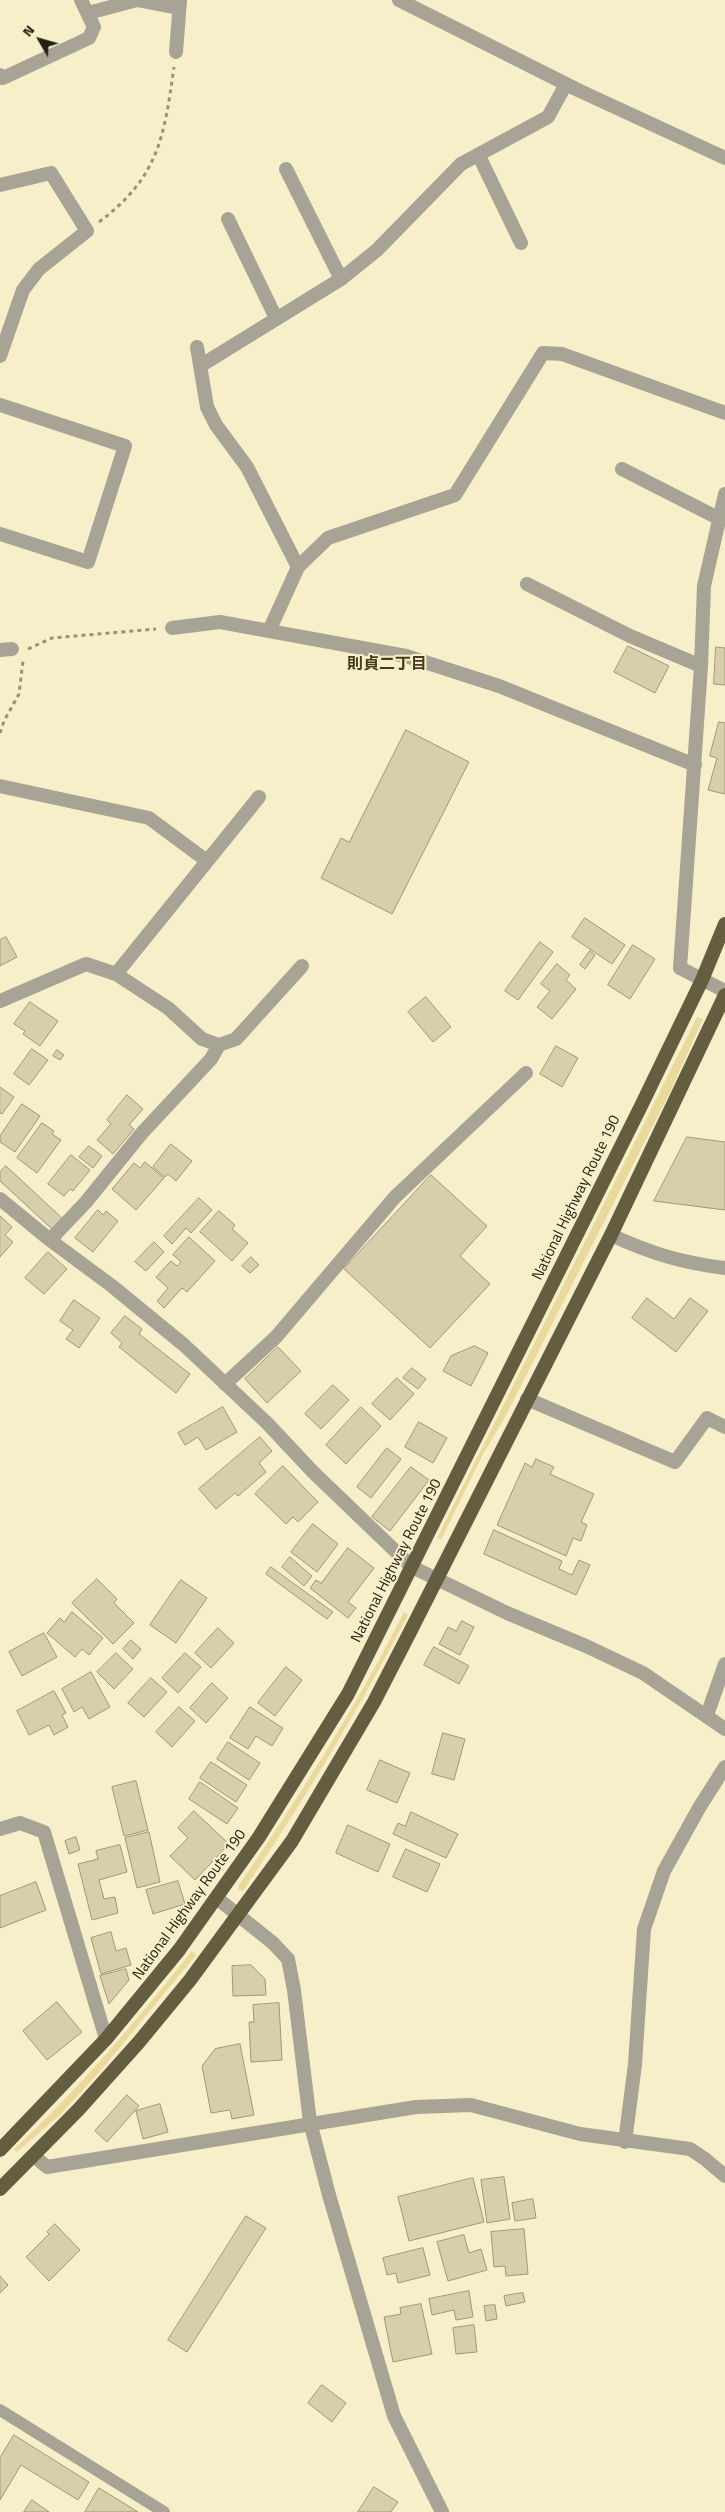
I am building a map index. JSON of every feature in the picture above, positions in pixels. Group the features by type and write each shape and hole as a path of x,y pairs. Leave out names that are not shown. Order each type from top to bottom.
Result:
{"highway":[{"name":"National Highway Route 190","path":"0,2150 106,2039 138,2002 218,1899 259,1838 348,1694 641,1106 702,980 725,924"},
{"path":"0,2189 34,2156 139,2042 190,1980 292,1841 374,1702 611,1235 725,995"}],"street":[{"path":"0,75 3,78 89,38 94,27 81,0"},
{"path":"88,13 137,0 179,4 176,52"},
{"path":"399,0 566,84 725,158"},
{"path":"200,366 340,280 377,250 461,164 479,156 548,117 566,84"},
{"path":"479,156 521,243"},
{"path":"286,169 340,280"},
{"path":"0,185 51,173 87,231 39,269 23,290 1,350"},
{"path":"228,219 276,318"},
{"path":"196,346 207,407 216,425 247,467 298,567"},
{"path":"269,631 298,567 328,538 455,495 543,354 562,354 725,413"},
{"path":"0,405 126,446 88,562 0,534"},
{"path":"622,468 718,518"},
{"path":"725,494 704,586 695,765 680,968 725,991"},
{"path":"527,584 630,636 701,666"},
{"path":"172,628 220,622 322,639 406,656 499,686 695,765"},
{"path":"0,786 149,818 207,861"},
{"path":"116,974 259,797"},
{"path":"0,1001 86,964 116,974 168,1008 202,1039 219,1045 236,1039 302,966"},
{"path":"50,1240 86,1202 141,1134 211,1059 219,1045"},
{"path":"225,1384 276,1337 394,1197 526,1073"},
{"path":"0,1199 184,1345 412,1567 507,1613 586,1646 643,1674 707,1715 725,1729"},
{"path":"611,1235 645,1251 687,1263 725,1268"},
{"path":"527,1399 675,1462 707,1418 725,1427"},
{"path":"707,1715 725,1664"},
{"path":"625,2142 635,2064 644,1930 664,1871 699,1808 725,1767"},
{"path":"0,1830 20,1823 44,1832 106,2039"},
{"path":"218,1899 273,1943 288,1959 294,1990 310,2122 394,2416 442,2512"},
{"path":"34,2156 47,2167 310,2122 416,2107 471,2105 580,2134 690,2150 705,2159 725,2176"}],"lane":[{"path":"0,2410 164,2512"}],"path":[{"path":"87,231 123,204 150,170 166,122 176,52"},
{"path":"0,733 4,721 19,694 23,658 29,648 52,638 172,628"}],"shaded area":[{"path":"697,1017 703,1019 670,1092 504,1419 482,1456 441,1540 437,1538"},
{"path":"404,1612 408,1615 370,1686 329,1756 243,1891 238,1890 239,1885 347,1717"},
{"path":"192,1951 196,1955 103,2068 60,2115 17,2152 14,2149 62,2102 107,2053"}],"building":[{"path":"628,646 669,666 655,693 614,672"},
{"path":"716,647 725,648 725,685 714,684"},
{"path":"719,722 725,723 725,794 708,790 717,758 710,756"},
{"path":"406,730 469,762 392,914 321,878 341,838 349,842"},
{"path":"585,918 625,945 612,964 572,937"},
{"path":"6,937 17,957 0,966 0,940"},
{"path":"540,942 553,952 518,1000 505,991"},
{"path":"633,945 655,959 630,999 608,985"},
{"path":"590,951 595,955 585,969 580,965"},
{"path":"557,964 570,975 566,980 576,989 552,1019 537,1007 550,991 541,984"},
{"path":"426,997 451,1027 433,1042 408,1012"},
{"path":"30,1002 58,1021 40,1046 23,1034 25,1031 14,1024"},
{"path":"556,1046 578,1058 562,1087 540,1074"},
{"path":"32,1049 48,1060 29,1085 14,1074"},
{"path":"57,1050 64,1055 60,1060 53,1056"},
{"path":"0,1087 14,1097 2,1114 0,1113"},
{"path":"127,1095 143,1109 129,1125 134,1129 113,1154 97,1140 111,1124 107,1120"},
{"path":"22,1104 40,1116 15,1152 0,1142 0,1136"},
{"path":"42,1123 54,1131 52,1134 61,1140 37,1173 17,1158"},
{"path":"687,1137 725,1142 725,1210 654,1201"},
{"path":"171,1144 192,1161 176,1181 168,1174 165,1177 153,1167"},
{"path":"89,1146 102,1156 93,1168 79,1157"},
{"path":"71,1155 90,1170 73,1191 70,1189 64,1196 48,1184"},
{"path":"145,1162 164,1178 136,1210 112,1189 134,1163 140,1168"},
{"path":"6,1166 62,1218 52,1229 0,1181 0,1172"},
{"path":"431,1175 487,1226 460,1256 490,1284 430,1348 344,1269"},
{"path":"199,1198 212,1210 191,1233 186,1228 172,1244 164,1236"},
{"path":"98,1210 103,1215 106,1211 118,1221 93,1252 75,1238"},
{"path":"219,1211 235,1225 232,1229 248,1243 232,1261 200,1232"},
{"path":"0,1216 12,1227 5,1235 13,1242 0,1257"},
{"path":"189,1237 215,1261 187,1292 182,1288 164,1308 157,1301 168,1288 156,1277 171,1261 177,1266 181,1262 173,1255"},
{"path":"154,1242 164,1252 146,1271 135,1262"},
{"path":"48,1252 67,1269 44,1294 25,1278"},
{"path":"251,1257 259,1265 250,1273 242,1266"},
{"path":"647,1298 674,1319 690,1298 708,1311 676,1352 632,1318"},
{"path":"74,1300 100,1318 79,1348 66,1339 73,1330 60,1321"},
{"path":"125,1316 142,1329 139,1334 190,1374 176,1393 119,1347 122,1343 111,1333"},
{"path":"475,1346 488,1353 471,1386 443,1371 451,1356"},
{"path":"278,1347 301,1371 267,1403 245,1379"},
{"path":"412,1368 426,1379 418,1389 403,1378"},
{"path":"397,1378 414,1394 390,1420 372,1404"},
{"path":"333,1385 349,1400 321,1429 305,1414"},
{"path":"223,1407 237,1432 206,1450 198,1437 185,1445 178,1433"},
{"path":"361,1407 381,1426 346,1464 326,1445"},
{"path":"419,1422 447,1438 433,1463 405,1447"},
{"path":"260,1437 272,1451 259,1463 266,1472 238,1496 235,1493 216,1509 199,1489"},
{"path":"387,1448 401,1459 371,1498 357,1487"},
{"path":"536,1459 554,1467 550,1474 594,1494 581,1522 587,1525 581,1541 573,1538 566,1556 497,1525 525,1463 532,1467"},
{"path":"283,1466 318,1502 298,1522 293,1517 286,1524 255,1494"},
{"path":"411,1467 429,1480 390,1531 372,1517"},
{"path":"313,1524 338,1544 317,1572 291,1552"},
{"path":"494,1530 562,1561 559,1569 572,1575 579,1560 590,1565 576,1595 484,1554"},
{"path":"348,1548 374,1568 348,1602 356,1608 348,1618 310,1588 316,1580 321,1583"},
{"path":"290,1557 312,1576 304,1586 282,1567"},
{"path":"271,1567 333,1612 327,1619 266,1574"},
{"path":"97,1579 117,1599 114,1603 134,1623 113,1644 72,1603"},
{"path":"181,1580 207,1598 176,1643 150,1625"},
{"path":"72,1612 103,1638 89,1655 82,1649 75,1657 47,1633 60,1618 64,1622"},
{"path":"462,1621 474,1627 460,1655 439,1644 448,1627 456,1631"},
{"path":"218,1628 234,1643 211,1668 195,1653"},
{"path":"44,1633 57,1657 22,1676 9,1652"},
{"path":"131,1640 141,1649 133,1659 123,1649"},
{"path":"434,1647 469,1666 459,1684 424,1665"},
{"path":"116,1653 133,1669 114,1689 97,1672"},
{"path":"185,1653 201,1667 178,1693 162,1678"},
{"path":"286,1667 302,1680 275,1716 258,1703"},
{"path":"91,1672 110,1707 89,1719 82,1707 74,1712 62,1689"},
{"path":"151,1678 167,1692 144,1717 128,1703"},
{"path":"212,1683 228,1698 206,1723 190,1708"},
{"path":"54,1691 66,1713 62,1715 68,1727 54,1735 49,1725 29,1735 17,1711"},
{"path":"179,1707 195,1721 172,1747 156,1732"},
{"path":"250,1707 283,1728 272,1746 256,1736 248,1749 230,1738"},
{"path":"443,1733 465,1739 454,1780 432,1774"},
{"path":"228,1742 260,1763 249,1780 217,1759"},
{"path":"380,1760 410,1773 397,1803 367,1790"},
{"path":"211,1762 247,1785 236,1802 200,1778"},
{"path":"136,1781 148,1830 124,1836 112,1787"},
{"path":"200,1782 238,1808 227,1824 189,1799"},
{"path":"194,1811 229,1844 195,1880 170,1856 188,1838 178,1828"},
{"path":"411,1812 458,1834 446,1858 393,1834 398,1823 405,1826"},
{"path":"348,1825 390,1844 378,1872 336,1853"},
{"path":"149,1832 160,1882 137,1888 125,1838"},
{"path":"76,1837 80,1850 69,1854 65,1841"},
{"path":"120,1845 127,1872 99,1880 104,1899 115,1897 118,1913 92,1920 78,1864 98,1859 96,1851"},
{"path":"406,1849 440,1864 427,1892 393,1877"},
{"path":"178,1881 185,1904 153,1914 146,1890"},
{"path":"36,1882 46,1910 0,1928 0,1896"},
{"path":"111,1932 116,1951 126,1948 131,1965 101,1974 91,1938"},
{"path":"251,1965 265,1979 266,1995 233,1996 232,1966"},
{"path":"126,1969 129,1980 109,2004 100,1976"},
{"path":"57,2002 82,2032 47,2060 23,2031"},
{"path":"279,2003 282,2060 251,2062 249,2022 254,2022 253,2005"},
{"path":"240,2044 254,2115 232,2119 230,2110 211,2113 202,2066 215,2049"},
{"path":"127,2095 139,2106 107,2142 95,2131"},
{"path":"160,2104 168,2132 143,2139 136,2111"},
{"path":"504,2177 510,2219 487,2223 481,2180"},
{"path":"473,2178 484,2222 409,2241 398,2197"},
{"path":"533,2199 536,2218 515,2221 512,2203"},
{"path":"246,2216 266,2228 187,2352 168,2340"},
{"path":"55,2224 80,2250 49,2281 26,2257 49,2234 47,2232"},
{"path":"524,2229 528,2274 506,2276 505,2266 494,2267 491,2232"},
{"path":"464,2235 469,2253 481,2249 487,2270 448,2281 437,2242"},
{"path":"423,2248 430,2275 398,2283 396,2273 387,2275 383,2258"},
{"path":"0,2276 8,2285 0,2293"},
{"path":"469,2291 473,2317 456,2320 454,2310 432,2315 429,2299"},
{"path":"523,2293 525,2302 506,2306 504,2296"},
{"path":"421,2304 432,2354 393,2362 384,2317 401,2314 400,2308"},
{"path":"495,2305 497,2319 486,2321 484,2306"},
{"path":"474,2325 477,2352 456,2354 453,2328"},
{"path":"322,2385 346,2403 332,2422 308,2403"},
{"path":"14,2435 89,2482 78,2500 21,2465 0,2500 0,2458"},
{"path":"374,2487 398,2502 391,2512 358,2512"},
{"path":"99,2488 138,2512 85,2512"},
{"path":"32,2500 49,2512 24,2512"}],"district":[{"name":"則貞二丁目","path":"387,665"}]}
